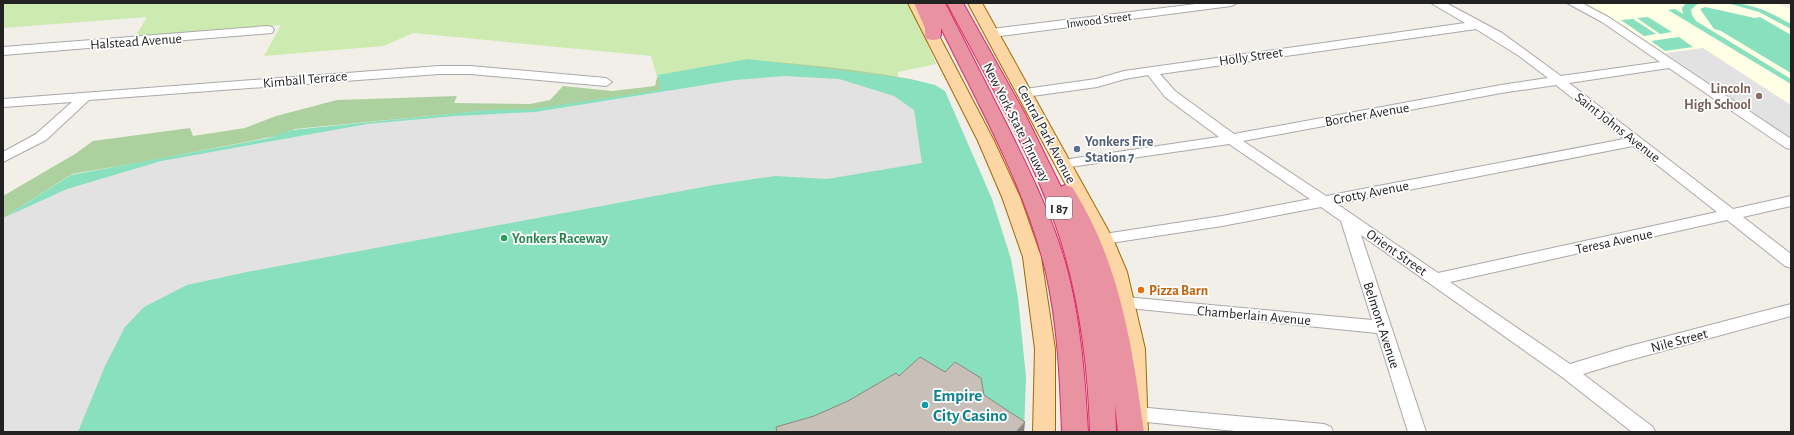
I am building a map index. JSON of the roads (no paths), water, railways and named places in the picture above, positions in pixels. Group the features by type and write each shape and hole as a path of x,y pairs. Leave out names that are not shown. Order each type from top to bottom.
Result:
{"highway":[{"path":"922,3 933,28 933,35"},
{"name":"New York State Thruway","path":"938,3 1019,169 1032,198 1048,244 1057,273 1068,336 1075,432"},
{"name":"New York State Thruway","path":"955,3 1040,163 1066,224 1084,281 1098,358 1103,432"},
{"path":"1040,163 1060,183 1089,237 1102,271 1135,426"}],"main road":[{"path":"915,3 933,35 986,141 1011,197 1032,257 1045,348 1044,432"},
{"name":"Central Park Avenue","path":"975,3 1104,239 1125,303 1135,349 1135,426"}],"street":[{"name":"Inwood Street","path":"992,33 1231,3"},
{"name":"Saint Johns Avenue","path":"1437,3 1517,48 1791,262"},
{"path":"1572,3 1606,20 1791,145"},
{"name":"Holly Street","path":"1025,93 1097,83 1124,75 1477,25"},
{"name":"Halstead Avenue","path":"3,51 268,30"},
{"name":"Borcher Avenue","path":"1064,164 1231,139 1501,89 1560,82 1671,64"},
{"name":"Kimball Terrace","path":"3,103 439,70 470,70 606,82"},
{"name":"Orient Street","path":"1151,71 1170,94 1231,139 1348,218 1568,372 1646,432"},
{"path":"3,158 41,137 86,96"},
{"name":"Crotty Avenue","path":"1104,239 1222,221 1636,141"},
{"name":"Teresa Avenue","path":"1436,279 1642,235 1791,201"},
{"name":"Belmont Avenue","path":"1348,218 1417,432"},
{"name":"Chamberlain Avenue","path":"1125,303 1382,327"},
{"name":"Nile Street","path":"1568,372 1626,354 1791,310"},
{"path":"1135,426 1324,432"}],"place":[{"name":"Lincoln High School","path":"1759,96"},
{"name":"Yonkers Fire Station 7","path":"1077,149"},
{"name":"Yonkers Raceway","path":"504,238"},
{"name":"Pizza Barn","path":"1141,290"},
{"name":"Empire City Casino","path":"925,405"}]}
